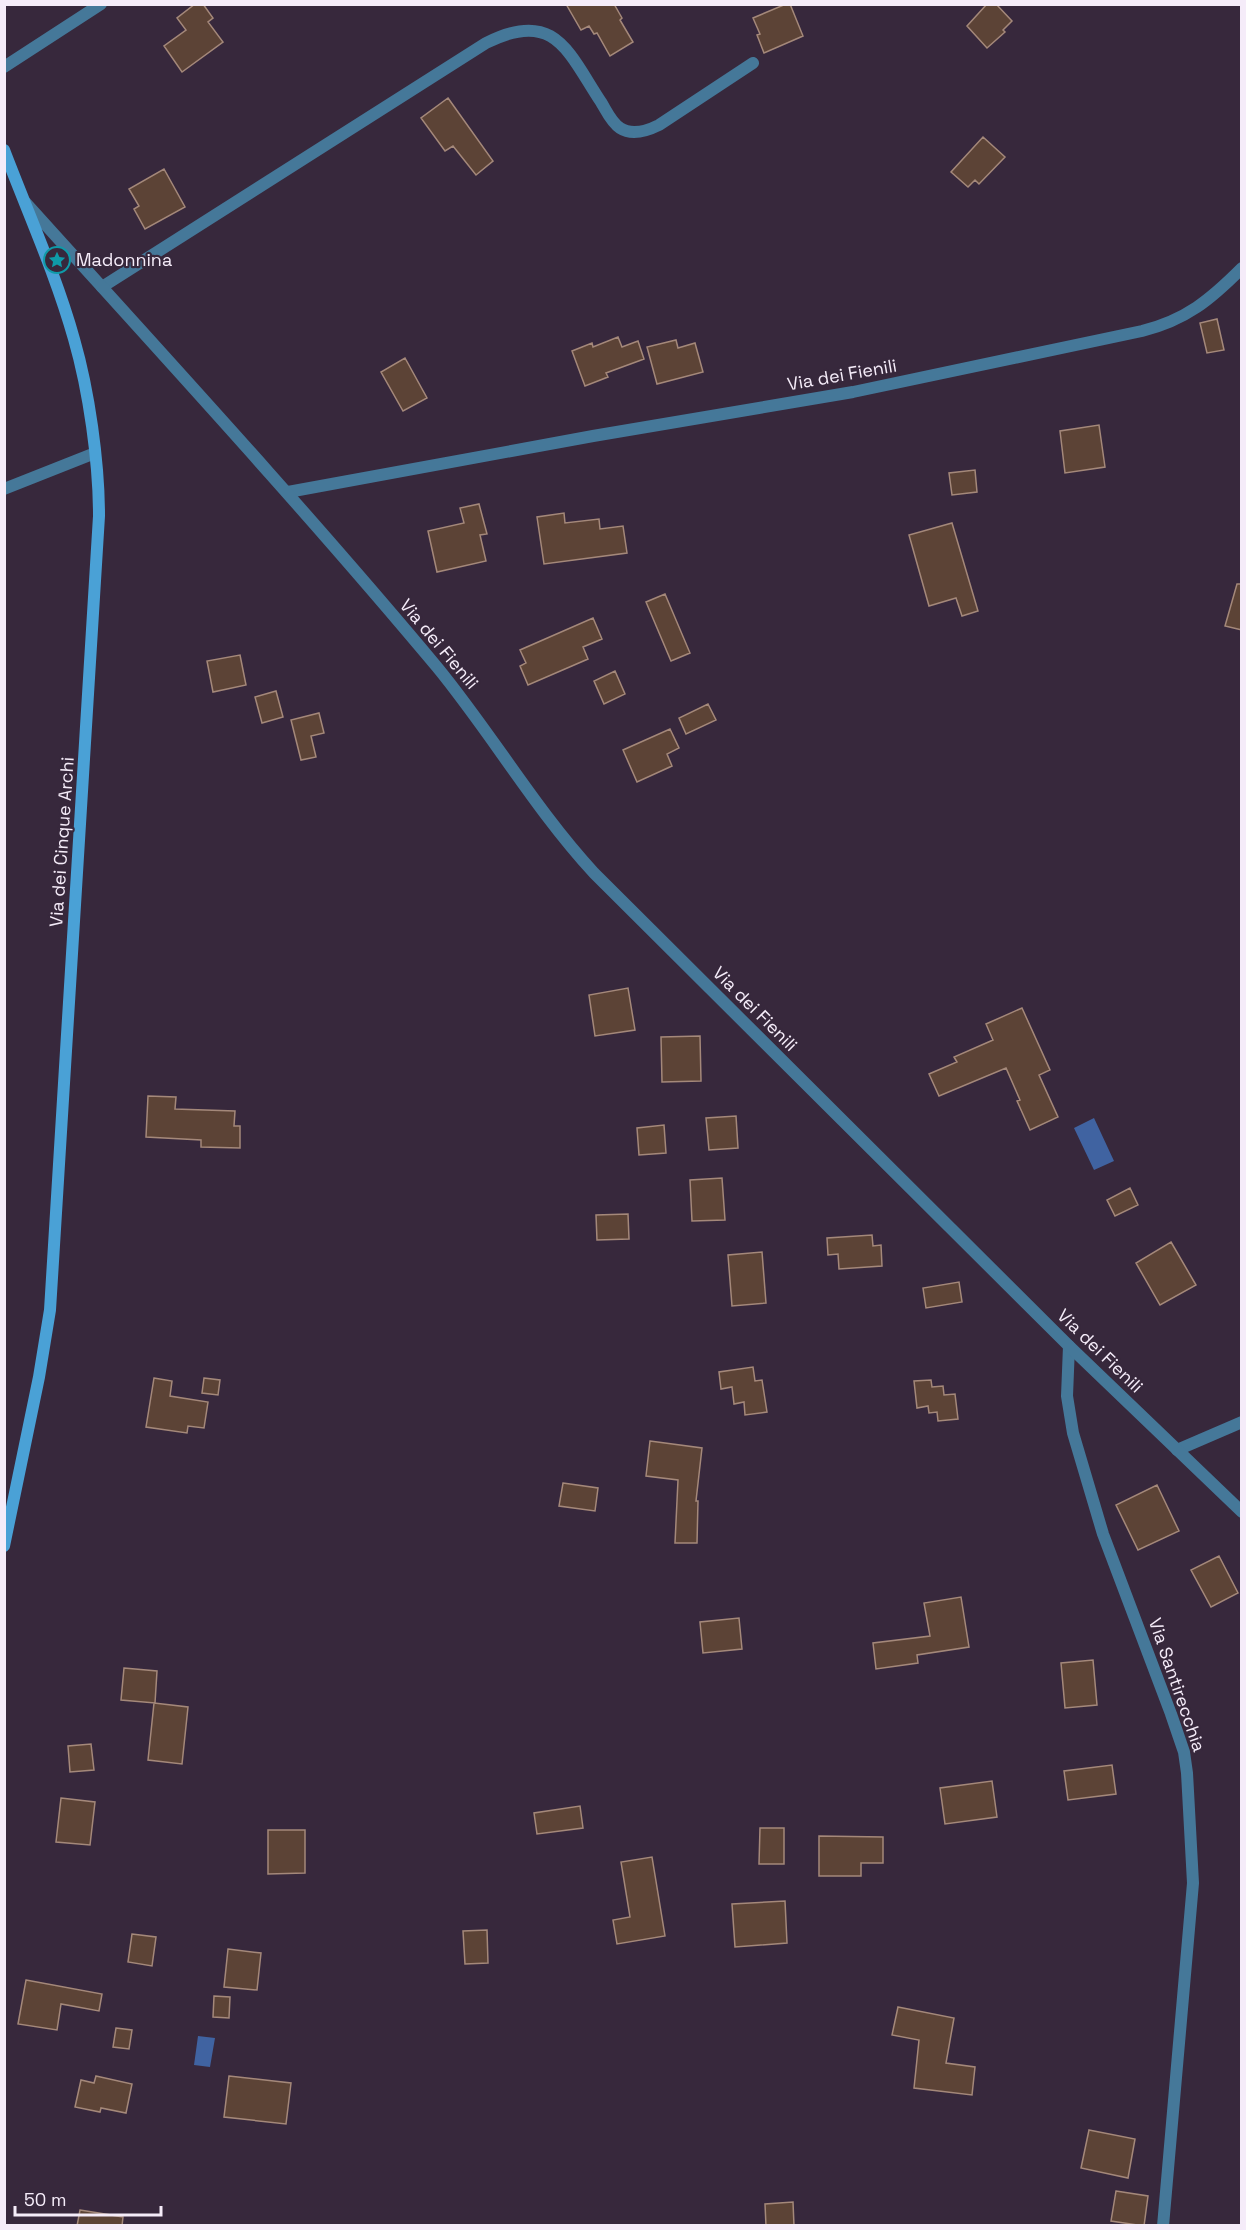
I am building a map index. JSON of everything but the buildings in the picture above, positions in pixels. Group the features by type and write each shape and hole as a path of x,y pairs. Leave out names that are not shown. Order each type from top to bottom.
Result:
{"main road":[{"name":"Via dei Cinque Archi","path":"4,150 59,293 74,339 85,388 99,490 99,529 52,1290 39,1377 4,1546"}],"street":[{"path":"4,67 101,4"},
{"path":"102,287 486,43 504,35 533,30 547,33 558,40 615,124 631,132 647,130 659,125 753,63"},
{"name":"Via dei Fienili","path":"23,200 288,492 460,696 552,824 582,860 1069,1346 1242,1512"},
{"name":"Via dei Fienili","path":"288,492 904,382 1142,331 1172,322 1190,313 1213,296 1242,268"},
{"path":"4,489 95,453"},
{"name":"Via Santirecchia","path":"1069,1346 1067,1396 1079,1453 1108,1551 1175,1723 1188,1773 1193,1883 1163,2226"},
{"path":"1177,1449 1242,1422"}],"water":[{"path":"1094,1118 1114,1161 1094,1170 1074,1128"},
{"path":"198,2036 215,2038 210,2067 194,2065"}],"place":[{"name":"Madonnina","path":"57,260"}]}
